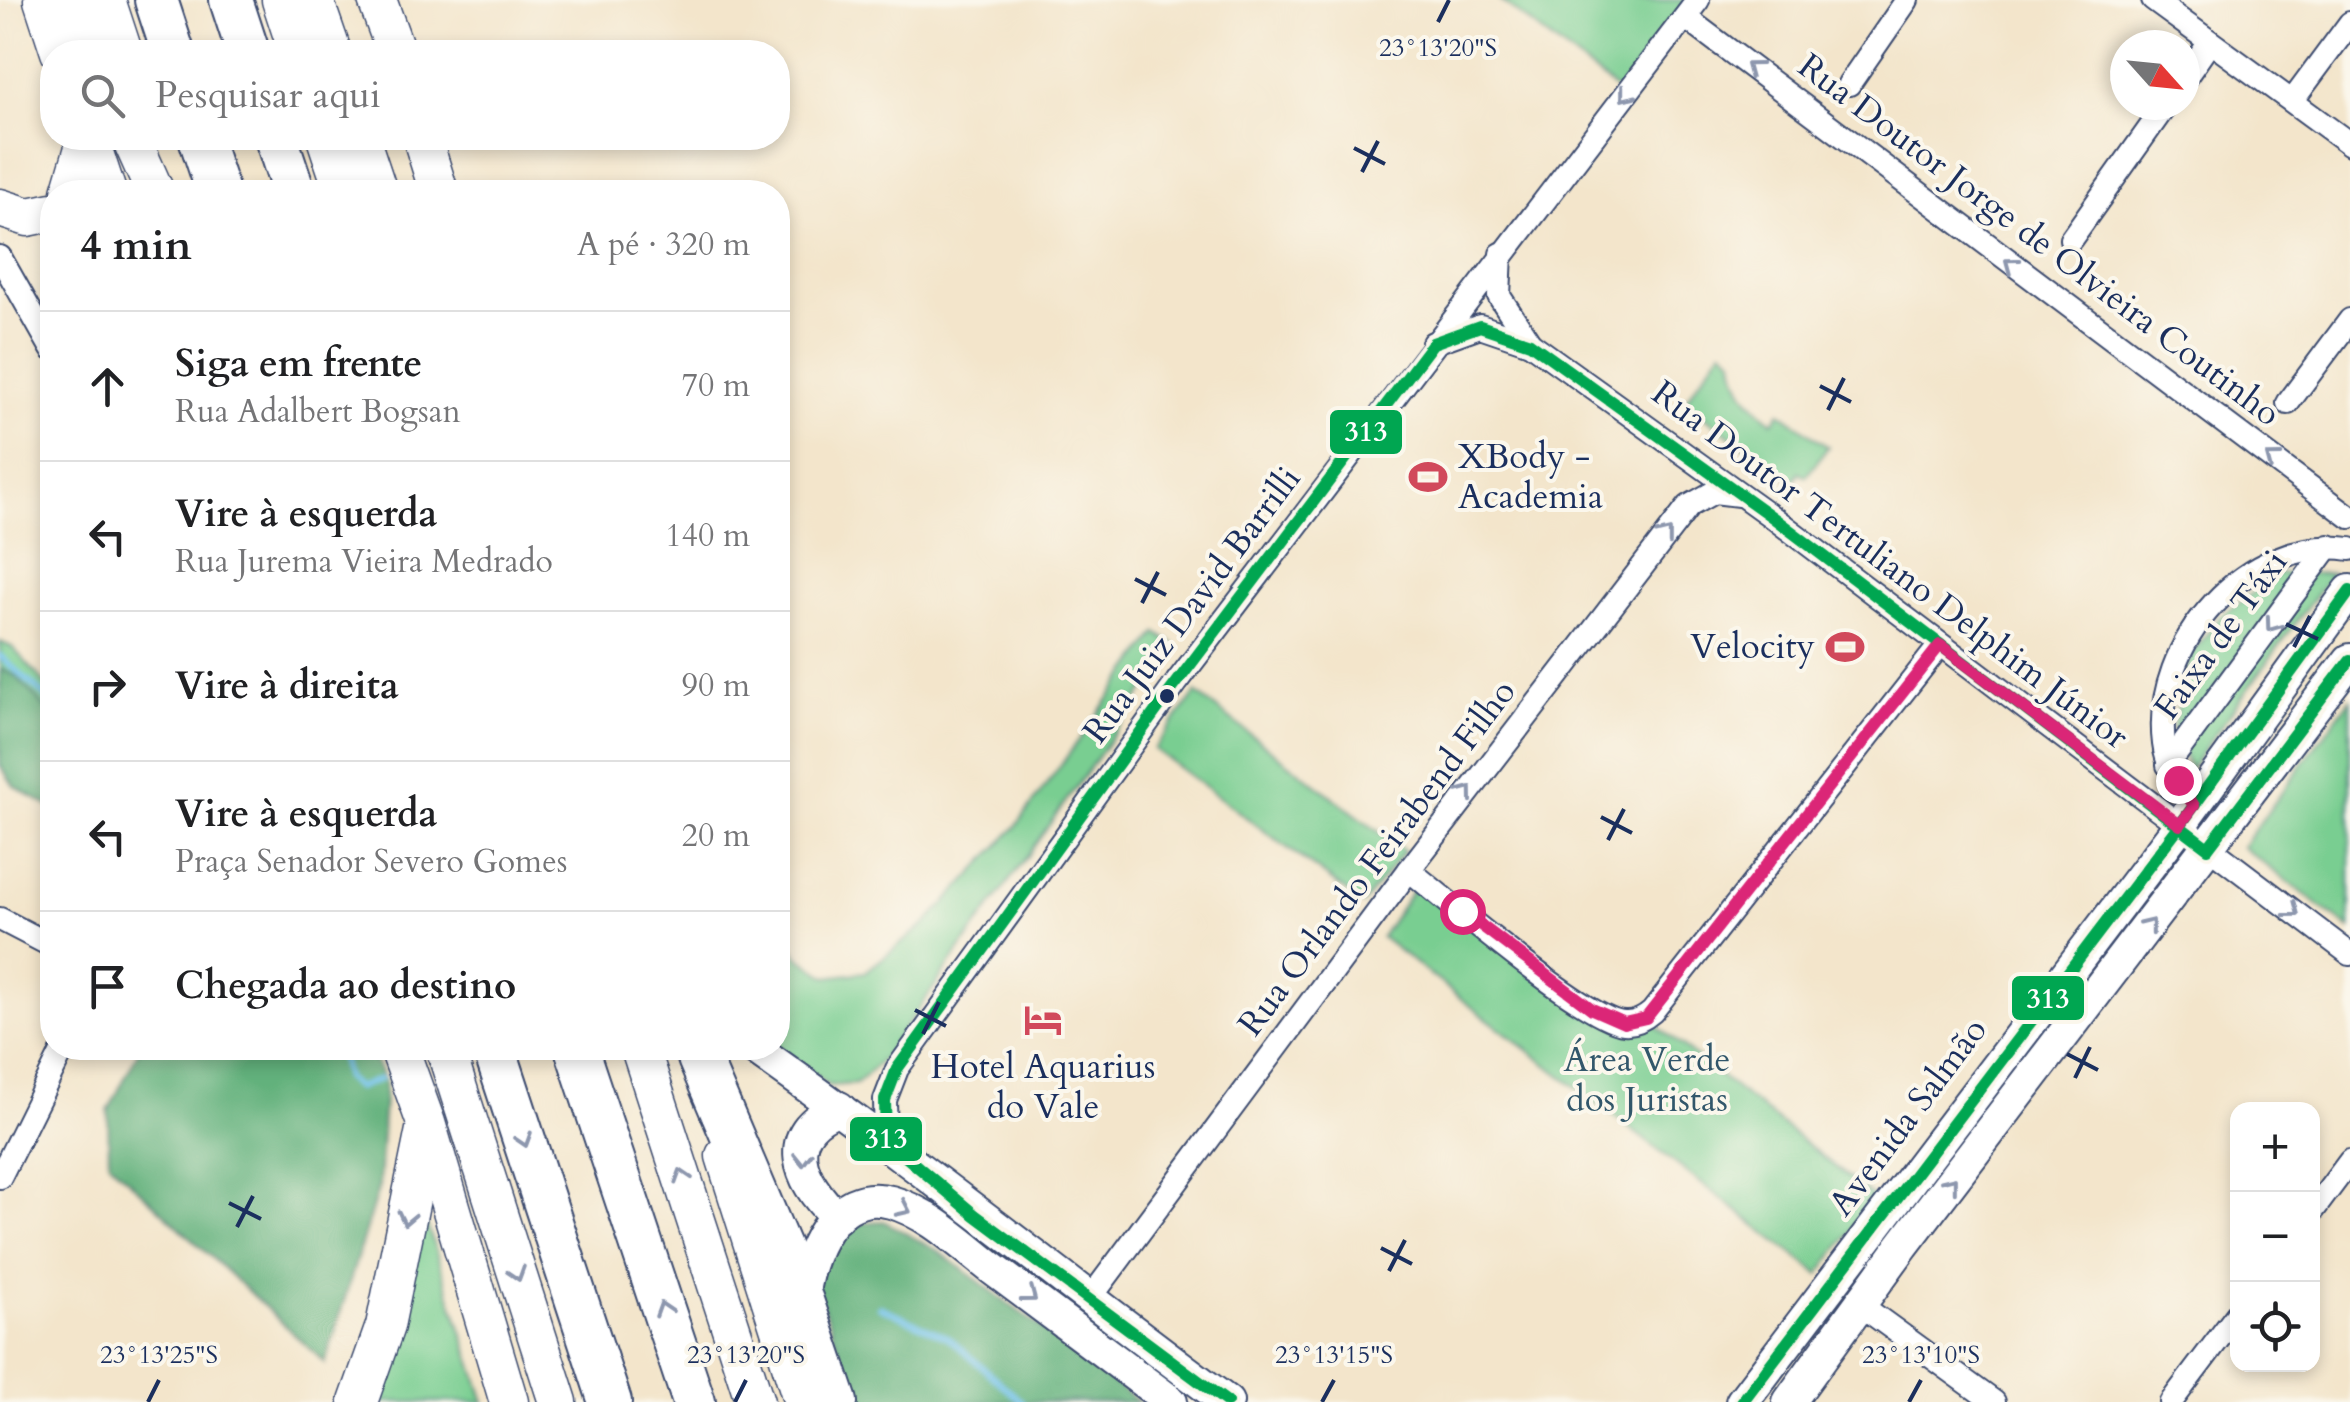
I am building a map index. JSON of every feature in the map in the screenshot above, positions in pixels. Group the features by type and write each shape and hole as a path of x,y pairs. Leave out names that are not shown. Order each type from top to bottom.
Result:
{"highway":[{"path":"156,0 169,40"},
{"path":"230,0 244,40"},
{"path":"204,150 214,180"},
{"path":"280,150 290,180"},
{"path":"498,1060 610,1402"},
{"path":"580,1060 694,1402"},
{"path":"700,1060 802,1302 836,1402"}],"main road":[{"path":"42,0 56,40"},
{"path":"69,0 90,40"},
{"path":"106,0 119,40"},
{"path":"281,0 294,40"},
{"path":"314,0 328,40"},
{"path":"377,0 392,40"},
{"path":"75,180 84,150"},
{"path":"92,150 103,180"},
{"path":"136,150 149,180"},
{"path":"154,150 164,180"},
{"path":"330,150 340,180"},
{"path":"364,150 374,180"},
{"path":"426,150 435,180"},
{"path":"0,208 28,217 40,214"},
{"path":"403,1060 426,1123 509,1402"},
{"path":"449,1060 558,1402"},
{"path":"644,1060 755,1402"},
{"path":"699,1060 739,1209 803,1402"},
{"path":"358,1402 385,1326 426,1123"}],"street":[{"path":"1849,84 1907,0"},
{"path":"2153,0 2350,144"},
{"name":"Rua Juiz David Barrilli","path":"886,1140 885,1100 898,1068 1339,467 1692,9"},
{"name":"Rua Doutor Jorge de Olvieira Coutinho","path":"1692,9 2350,517"},
{"path":"2294,100 2350,23"},
{"path":"2200,56 2210,42"},
{"path":"2071,240 2155,120"},
{"name":"Rua Doutor Tertuliano Delphim Júnior","path":"1501,254 1500,296 1530,342"},
{"path":"0,257 40,327"},
{"path":"2288,403 2350,320"},
{"name":"Rua Doutor Tertuliano Delphim Júnior","path":"1433,344 1480,326 1530,342 1940,645 2187,815 2208,848 2350,954"},
{"name":"Rua Orlando Feirabend Filho","path":"1089,1300 1408,870 1689,506 1714,492 1742,496"},
{"path":"2187,815 2168,765 2164,710 2178,654 2224,594 2256,566 2340,547"},
{"name":"Faixa de Táxi","path":"2168,765 2340,547"},
{"name":"Avenida Salmão","path":"1742,1402 2187,815 2350,591"},
{"path":"1408,870 1570,994 1612,1020 1636,1022 1652,1012 1940,645"},
{"name":"Avenida Salmão","path":"1789,1402 1903,1244 2350,660"},
{"path":"0,919 40,940"},
{"path":"0,1177 58,1060"},
{"path":"771,1060 886,1140 1089,1300 1227,1402"},
{"path":"837,1217 807,1185 800,1156 810,1126 820,1115 839,1108"},
{"path":"2320,1201 2350,1161"},
{"path":"802,1302 812,1253 837,1217 866,1201 890,1201 912,1211 1171,1402"},
{"path":"1888,1210 1903,1244"},
{"path":"1859,1304 1994,1402"},
{"path":"2171,1402 2230,1324"}],"green space":[{"path":"1500,0 1691,0 1618,91"},
{"path":"1722,349 1734,358 1741,386 1765,415 1773,422 1780,412 1828,447 1806,476 1799,472 1793,481 1684,402"},
{"path":"2332,573 2189,770 2173,726 2190,656 2220,617 2278,574"},
{"path":"1157,633 1176,646 883,1059 856,1084 829,1086 790,1057 790,943 798,956 827,977 865,972 926,924 1015,828"},
{"path":"0,642 12,647 40,678 40,702 16,676 0,668"},
{"path":"0,669 16,676 40,702 40,801 14,786 0,765"},
{"path":"1196,693 1404,851 1363,904 1154,749"},
{"path":"2350,699 2350,929 2242,847"},
{"name":"Área Verde dos Juristas","path":"1419,880 1603,1021 1648,1019 1876,1199 1819,1274 1381,937"},
{"path":"134,1060 375,1060 385,1081 379,1186 325,1363 109,1162 108,1111"},
{"path":"419,1200 485,1402 369,1402"},
{"path":"884,1221 940,1252 1139,1402 859,1402 814,1283 821,1260 854,1223"}],"waterway":[{"path":"0,656 40,691"},
{"path":"342,1060 346,1078 357,1088 380,1079"},
{"path":"880,1307 949,1338 1022,1402"}],"transit line":[{"name":"313","path":"1227,1402 975,1215 886,1140 885,1100 897,1069 1166,697 1433,343 1480,326 1530,343 1775,519 2208,848 2350,660"},
{"name":"313","path":"1742,1402 2180,825 2350,591"}],"place":[{"name":"XBody - Academia","path":"1428,477"},
{"name":"Velocity","path":"1845,647"},
{"name":"Hotel Aquarius do Vale","path":"1043,1020"}],"route":[{"path":"1462,911 1522,961 1592,1009 1624,1023 1646,1018 1940,645 2180,825 2194,806 2178,780"}]}
